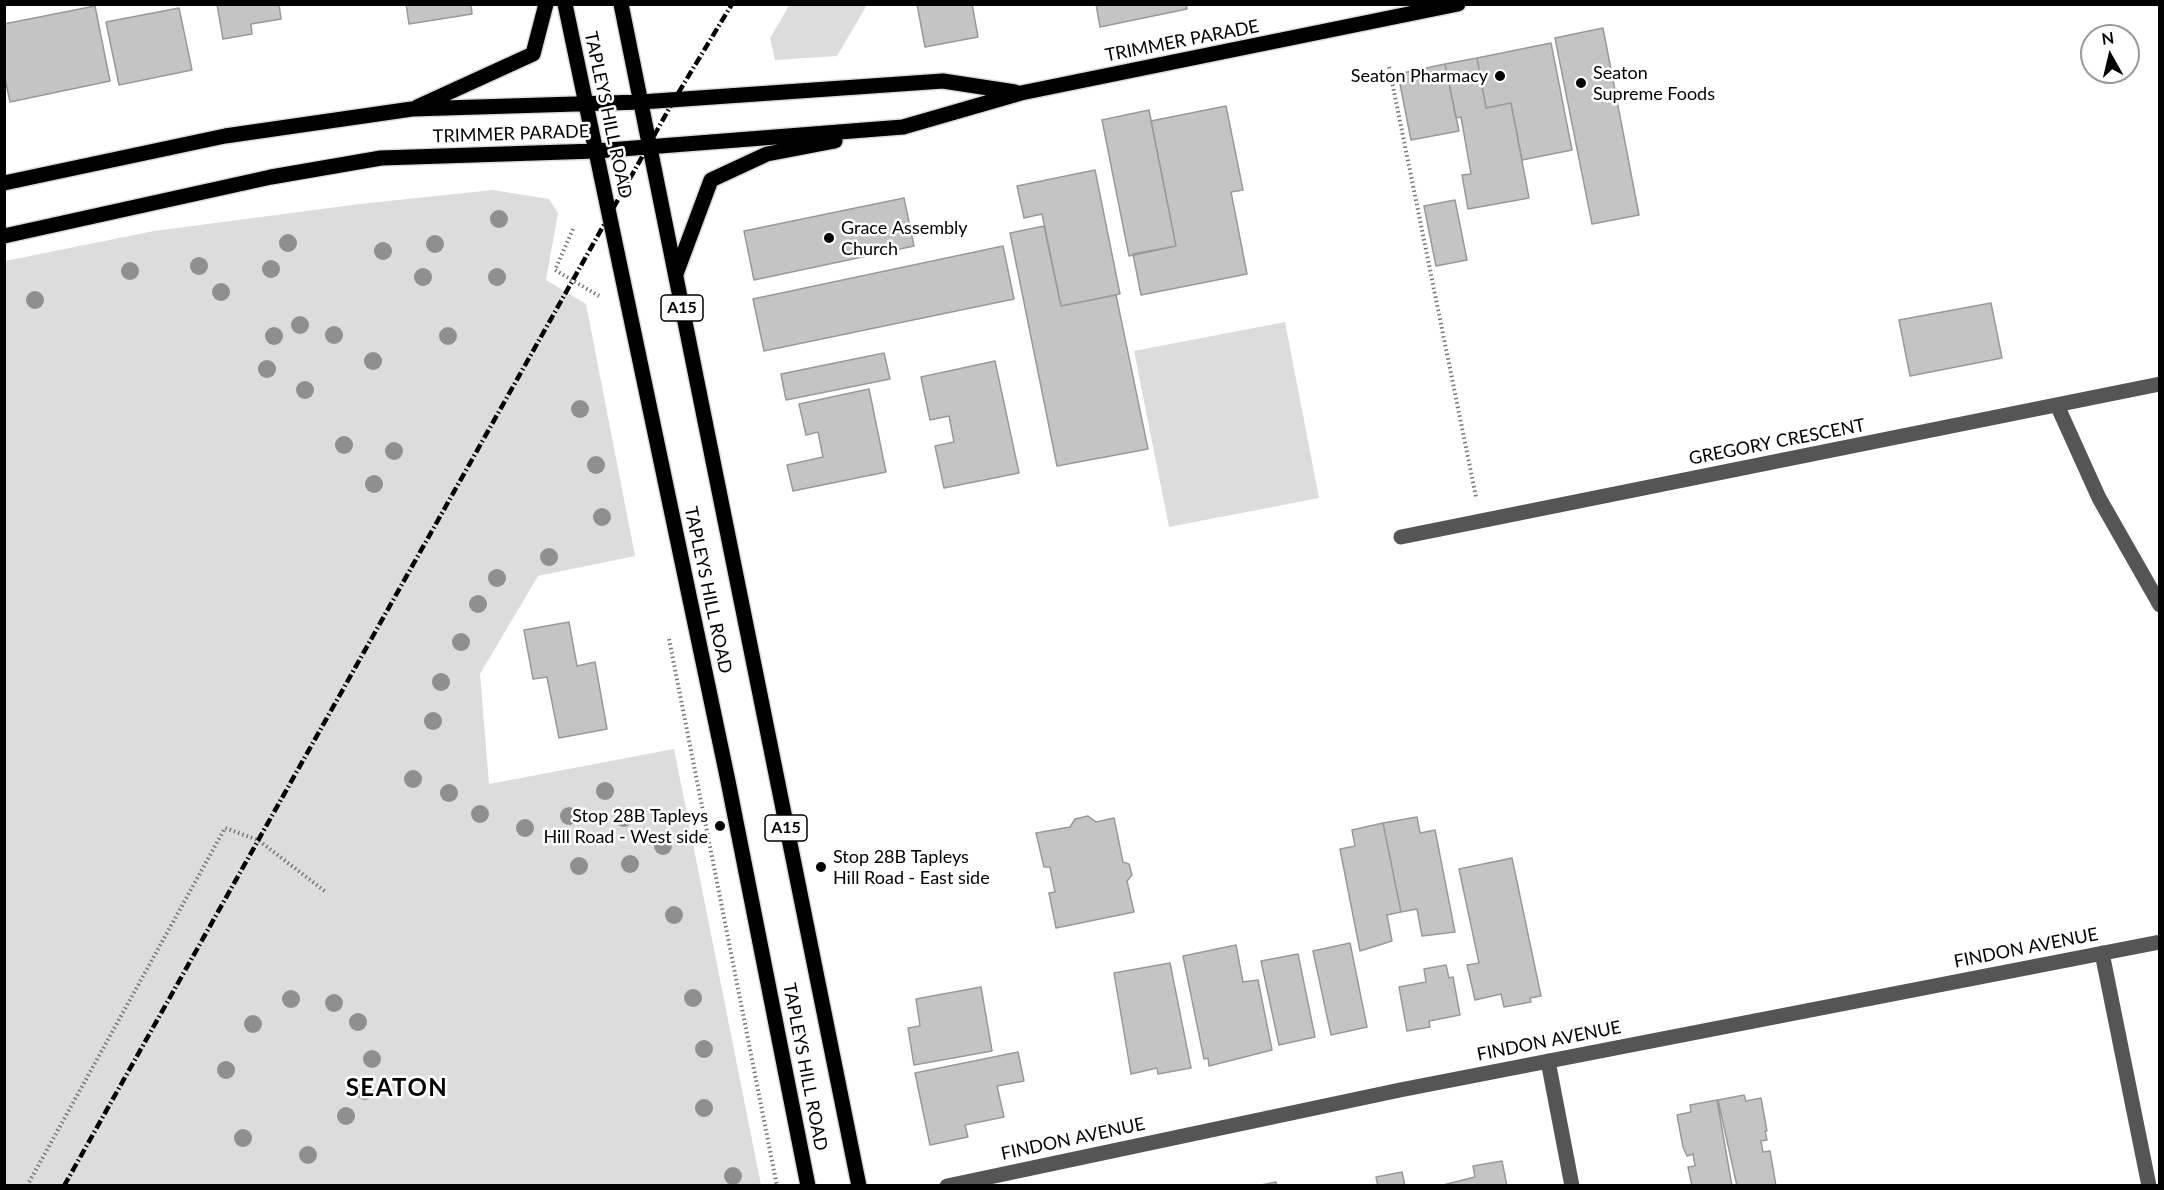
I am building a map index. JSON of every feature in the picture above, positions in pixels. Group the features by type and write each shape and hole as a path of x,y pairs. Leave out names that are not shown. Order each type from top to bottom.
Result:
{"main road":[{"path":"412,109 533,54 546,4"},
{"name":"TAPLEYS HILL ROAD","path":"565,4 728,781 808,1185"},
{"name":"TAPLEYS HILL ROAD","path":"621,4 859,1185"},
{"name":"TRIMMER PARADE","path":"4,236 271,177 381,158 650,147 903,128 1021,93 1458,4"},
{"name":"TRIMMER PARADE","path":"4,183 225,136 412,109 641,102 943,81 1021,93"},
{"path":"675,275 711,180 767,154 903,128"}],"street":[{"name":"GREGORY CRESCENT","path":"1401,537 2160,384"},
{"path":"2057,405 2099,498 2160,605"},
{"name":"FINDON AVENUE","path":"947,1185 1400,1090 2160,942"},
{"path":"2102,953 2149,1185"},
{"path":"1548,1061 1572,1185"}],"path":[{"path":"1389,68 1481,521"},
{"path":"573,229 555,270 599,297 602,308"},
{"path":"667,629 777,1185"},
{"path":"27,1185 225,828 258,840 326,892"}],"shaded area":[{"path":"790,4 867,5 837,56 775,60 770,38"},
{"path":"493,190 549,199 558,213 546,280 586,304 635,556 538,576 480,674 489,784 674,749 761,1185 5,1185 5,261 154,231 360,204"},
{"path":"1285,322 1319,498 1169,527 1134,351"}],"building":[{"path":"217,4 279,4 281,19 251,24 252,34 223,39"},
{"path":"406,4 471,4 472,14 409,24"},
{"path":"917,4 972,4 978,37 925,47"},
{"path":"1096,4 1186,4 1187,9 1100,27"},
{"path":"95,6 110,81 10,102 4,74 4,24"},
{"path":"179,8 192,70 119,85 106,22"},
{"path":"1603,28 1639,215 1592,224 1555,38"},
{"path":"1551,43 1572,150 1522,160 1511,103 1486,108 1477,58"},
{"path":"1477,58 1486,108 1511,103 1529,198 1468,209 1462,175 1471,174 1461,117 1456,118 1445,64"},
{"path":"1445,64 1459,131 1411,140 1398,74"},
{"path":"1226,106 1243,190 1231,192 1247,274 1141,295 1133,254 1176,246 1151,121"},
{"path":"1149,110 1176,246 1129,256 1102,120"},
{"path":"1095,170 1120,294 1061,306 1042,214 1024,218 1017,186"},
{"name":"Grace Assembly Church","path":"904,198 914,246 754,280 744,231"},
{"path":"1455,200 1467,260 1436,266 1424,206"},
{"path":"1044,226 1061,306 1116,295 1148,449 1057,466 1010,233"},
{"path":"1003,246 1014,299 764,351 753,299"},
{"path":"1991,303 2002,358 1910,376 1899,320"},
{"path":"884,353 890,379 786,400 781,374"},
{"path":"995,361 1019,473 944,488 935,446 954,442 949,416 930,420 921,377"},
{"path":"869,389 886,472 793,491 787,465 823,457 818,432 806,435 799,404"},
{"path":"569,622 577,666 595,662 607,729 559,738 547,677 533,679 524,630"},
{"path":"1088,816 1096,822 1114,818 1123,862 1129,864 1132,875 1127,881 1134,912 1056,928 1049,893 1055,892 1050,867 1044,867 1036,833 1070,827 1075,819"},
{"path":"1417,817 1420,833 1435,830 1455,932 1422,936 1417,909 1401,912 1383,823"},
{"path":"1383,823 1401,912 1387,915 1392,941 1360,951 1340,849 1355,846 1352,830"},
{"path":"1512,858 1541,996 1530,998 1531,1002 1504,1007 1501,994 1475,1000 1467,965 1479,963 1459,869"},
{"path":"1350,943 1367,1027 1331,1035 1313,951"},
{"path":"1236,945 1243,982 1258,980 1272,1050 1209,1066 1208,1058 1204,1059 1183,956"},
{"path":"1298,954 1315,1037 1279,1045 1261,961"},
{"path":"1170,963 1191,1068 1158,1074 1157,1068 1131,1074 1114,973"},
{"path":"1446,965 1449,978 1453,977 1460,1015 1429,1021 1430,1027 1407,1031 1399,987 1426,982 1424,969"},
{"path":"981,987 992,1051 914,1065 908,1028 920,1026 916,999"},
{"path":"1018,1052 1024,1081 997,1086 1004,1117 965,1125 968,1137 930,1145 915,1073"},
{"path":"1744,1095 1746,1101 1761,1098 1767,1140 1761,1141 1763,1152 1770,1151 1776,1186 1737,1186 1718,1100"},
{"path":"1717,1100 1732,1186 1692,1186 1688,1167 1695,1166 1693,1154 1687,1156 1683,1147 1677,1115 1691,1112 1690,1105"},
{"path":"1502,1161 1507,1186 1439,1186 1475,1177 1473,1166"},
{"path":"1402,1172 1405,1186 1378,1186 1376,1177"},
{"path":"1276,1182 1277,1186 1256,1186"}],"railway":[{"path":"64,1186 674,100 732,4"}],"place":[{"name":"Seaton Pharmacy","path":"1500,76"},
{"name":"Seaton Supreme Foods","path":"1581,83"},
{"name":"Grace Assembly Church","path":"829,238"},
{"name":"Stop 28B Tapleys Hill Road - West side","path":"720,826"},
{"name":"Stop 28B Tapleys Hill Road - East side","path":"821,867"}],"district":[{"name":"SEATON","path":"397,1088"}]}
